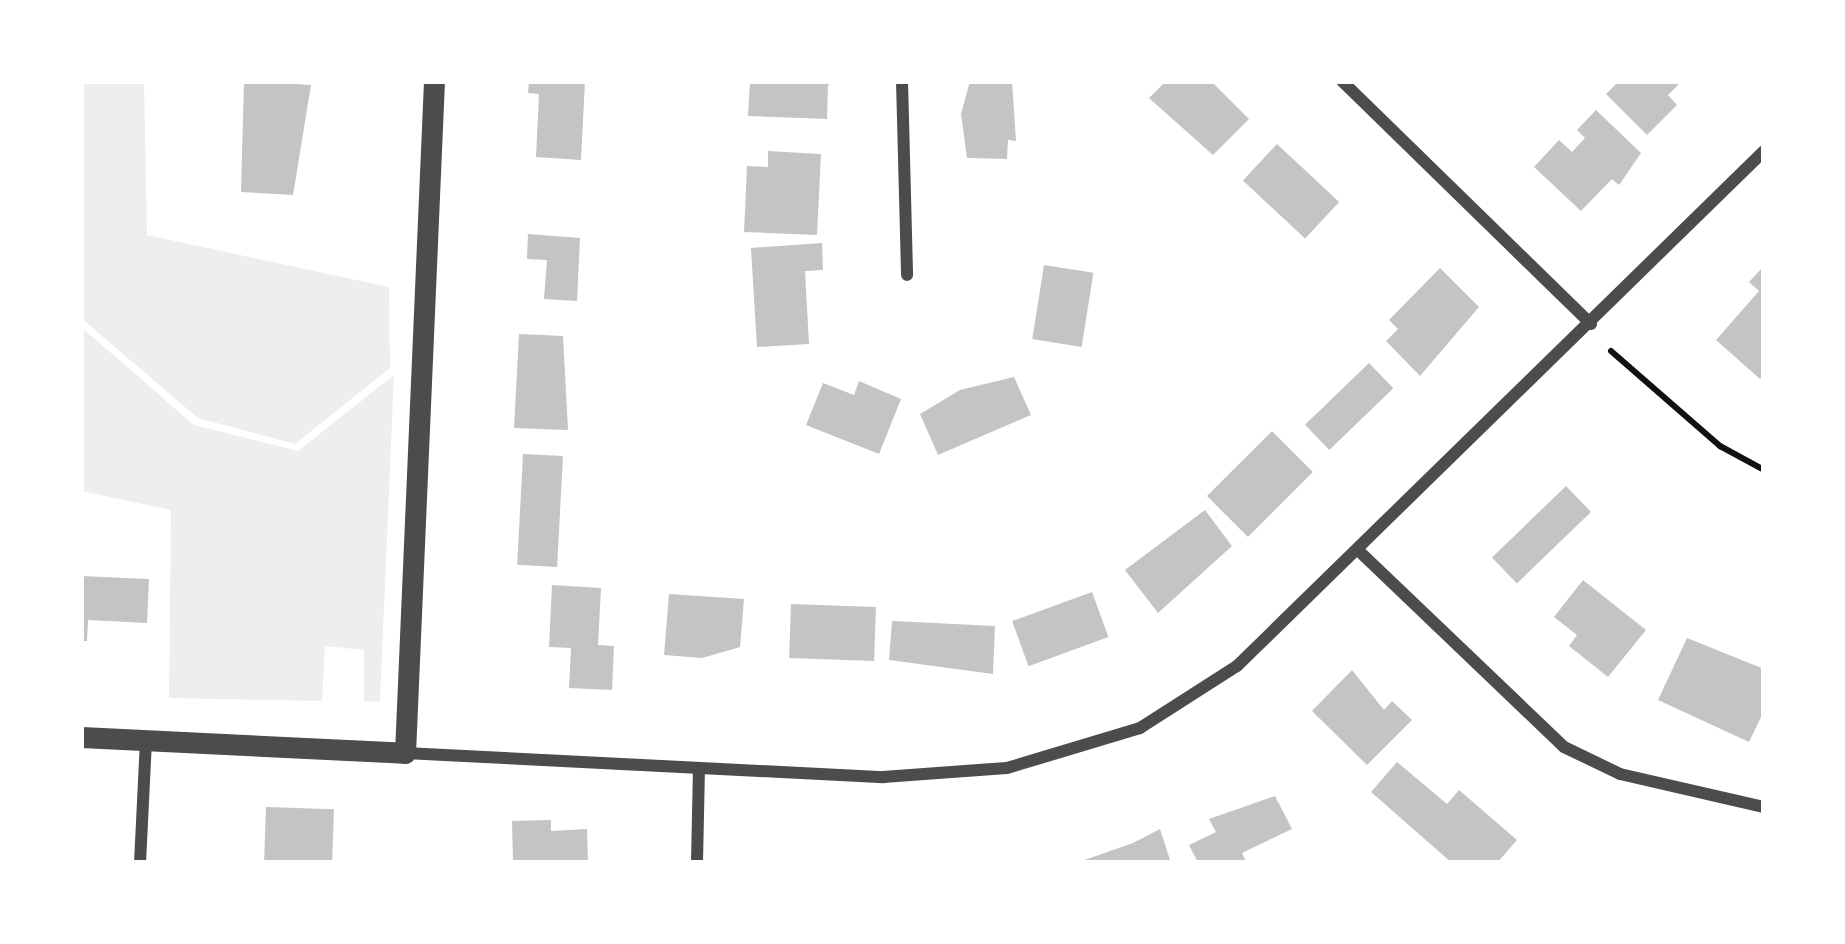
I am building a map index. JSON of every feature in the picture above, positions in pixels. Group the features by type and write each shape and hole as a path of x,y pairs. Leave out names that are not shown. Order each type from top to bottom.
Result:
{"street":[{"path":"405,753 434,81"},
{"path":"902,81 907,274"},
{"path":"1342,81 1591,324"},
{"path":"81,737 883,778 1006,768 1081,752 1189,703 1360,551 1764,151"},
{"path":"1360,551 1564,747 1620,774 1764,807"},
{"path":"140,863 146,740"},
{"path":"697,863 699,768"}],"path":[{"path":"1611,352 1764,470"}],"shaded area":[{"path":"81,81 144,81 147,235 389,287 390,368 295,444 198,418 81,318"},
{"path":"81,327 194,425 298,451 394,375 380,702 364,701 364,650 325,646 322,701 169,698 171,510 81,491"}],"building":[{"path":"244,81 311,85 293,195 241,192"},
{"path":"529,81 585,81 581,160 536,157 539,94 528,93"},
{"path":"750,81 837,81 828,85 827,119 748,116"},
{"path":"970,81 1012,81 1016,141 1008,140 1007,159 967,158 961,114"},
{"path":"1166,81 1211,81 1249,119 1213,155 1149,98"},
{"path":"1619,81 1682,81 1668,95 1677,105 1647,135 1606,94"},
{"path":"1596,110 1641,153 1619,185 1612,179 1581,211 1534,167 1559,140 1572,152 1585,138 1577,130"},
{"path":"1277,144 1339,202 1305,239 1243,181"},
{"path":"768,151 821,154 817,235 744,232 747,166 768,167"},
{"path":"528,234 580,238 577,301 544,299 547,260 527,259"},
{"path":"822,243 823,270 805,271 809,344 757,347 751,248"},
{"path":"1044,265 1093,273 1082,347 1032,339"},
{"path":"1764,266 1764,375 1760,379 1716,340 1759,291 1749,282"},
{"path":"1440,268 1479,307 1420,376 1386,341 1398,329 1389,320"},
{"path":"519,334 563,336 568,430 514,428"},
{"path":"1369,363 1393,388 1329,450 1305,425"},
{"path":"1014,377 1031,415 938,455 920,414 960,390"},
{"path":"859,381 901,399 879,454 806,425 823,383 854,395"},
{"path":"1272,431 1313,472 1248,537 1207,496"},
{"path":"523,454 563,456 557,567 517,565"},
{"path":"1566,486 1591,512 1517,583 1492,558"},
{"path":"1205,510 1232,546 1158,613 1125,570"},
{"path":"81,576 149,579 147,623 88,620 87,641 81,641"},
{"path":"1583,580 1646,630 1608,677 1569,646 1577,635 1554,617"},
{"path":"552,585 601,588 598,645 614,646 612,690 569,688 571,648 549,647"},
{"path":"1092,592 1108,637 1029,666 1012,621"},
{"path":"669,594 744,599 740,647 702,658 664,655"},
{"path":"791,604 876,607 874,661 789,658"},
{"path":"892,621 995,626 993,674 889,660"},
{"path":"1687,638 1764,669 1764,711 1749,742 1658,700"},
{"path":"1352,670 1384,710 1392,701 1412,720 1367,765 1312,711"},
{"path":"1397,762 1447,804 1459,790 1517,840 1497,863 1452,863 1371,792"},
{"path":"1275,796 1292,829 1242,853 1247,863 1198,863 1189,845 1216,832 1209,819"},
{"path":"266,807 334,809 332,863 264,863"},
{"path":"551,820 551,831 587,829 588,863 513,863 512,821"},
{"path":"1160,829 1171,863 1076,863 1133,843"}]}
